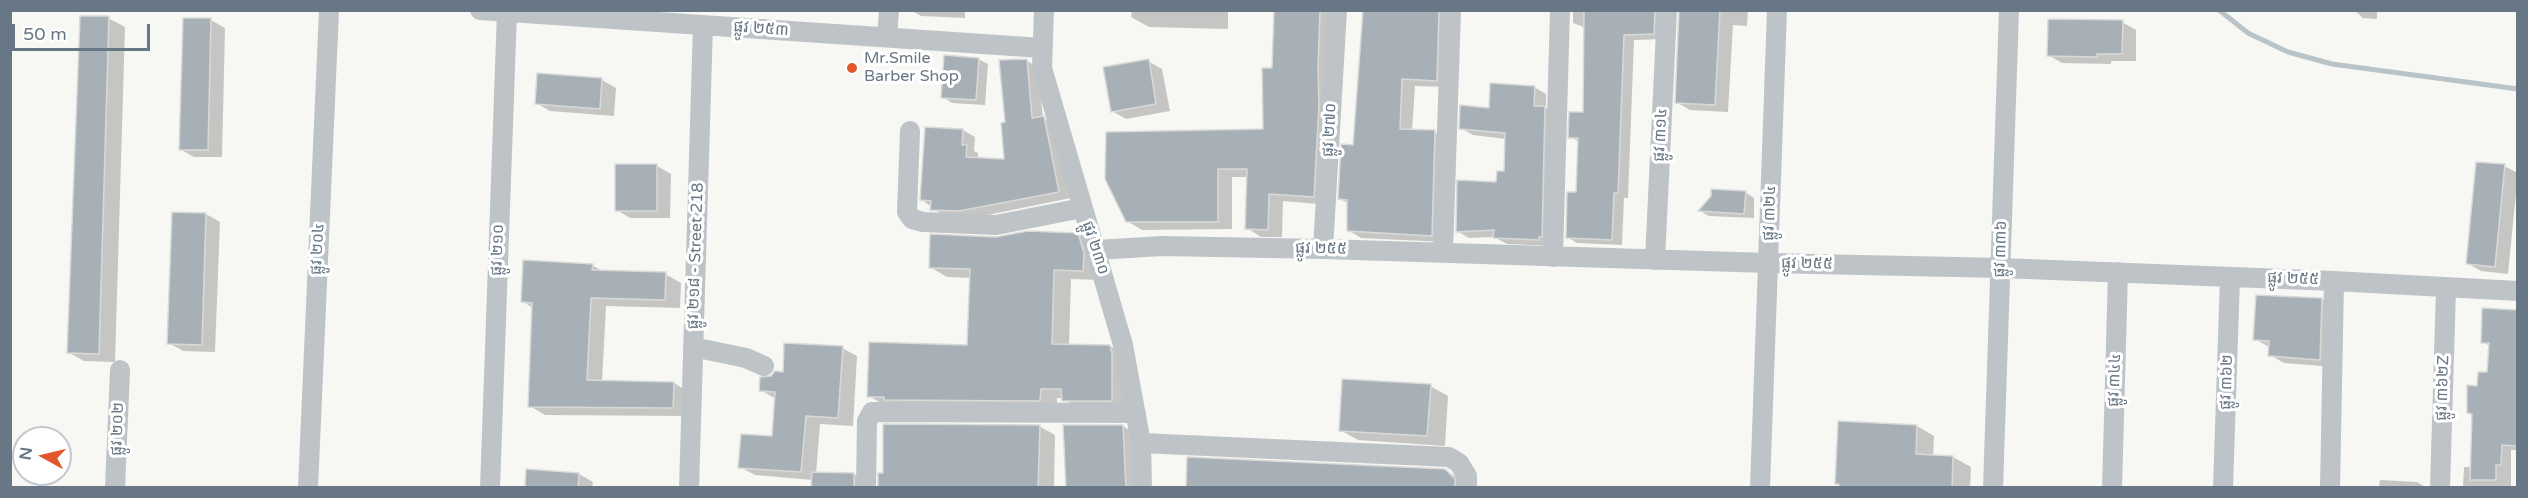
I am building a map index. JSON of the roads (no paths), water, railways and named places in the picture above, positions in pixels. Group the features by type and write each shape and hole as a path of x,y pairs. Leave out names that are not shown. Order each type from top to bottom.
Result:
{"street":[{"name":"ផ្លូវ ២០៤","path":"308,488 329,10"},
{"name":"ផ្លូវ ២៥៣","path":"480,10 679,17 703,25 1042,48"},
{"path":"887,37 889,10"},
{"name":"ផ្លូវ ២៣០","path":"1044,10 1042,68 1122,345 1141,443 1142,488"},
{"name":"ផ្លូវ ២៧០","path":"1323,249 1337,10"},
{"path":"1443,252 1451,10"},
{"path":"1553,257 1560,10"},
{"name":"ផ្លូវ ៣១៤","path":"1655,260 1667,10"},
{"name":"ផ្លូវ ៣២៤","path":"1760,488 1778,10"},
{"name":"ផ្លូវ ៣៣៦","path":"1993,488 2009,10"},
{"name":"ផ្លូវ ២១០","path":"490,488 507,12"},
{"name":"ផ្លូវ ២១៨ - Street 218","path":"689,488 703,25"},
{"path":"910,131 907,212 912,219 923,222 996,225 1082,208"},
{"name":"ផ្លូវ ២៥៥","path":"1096,250 1162,246 1323,249 2001,268 2334,281 2446,289 2517,291"},
{"name":"ផ្លូវ ៣៤៤","path":"2112,488 2118,272"},
{"name":"ផ្លូវ ៣៦២","path":"2223,488 2230,277"},
{"path":"2330,488 2334,281"},
{"name":"ផ្លូវ ៣៦២Z","path":"2440,488 2446,289"},
{"path":"693,347 736,355 764,366"},
{"name":"ផ្លូវ ២០២","path":"115,488 120,370"},
{"path":"866,488 867,420 872,412 1136,413"},
{"path":"1141,443 1449,458 1459,463 1467,476 1467,488"}],"waterway":[{"path":"2219,10 2248,33 2288,52 2332,64 2518,89"}],"place":[{"name":"Mr.Smile Barber Shop","path":"852,68"}]}
